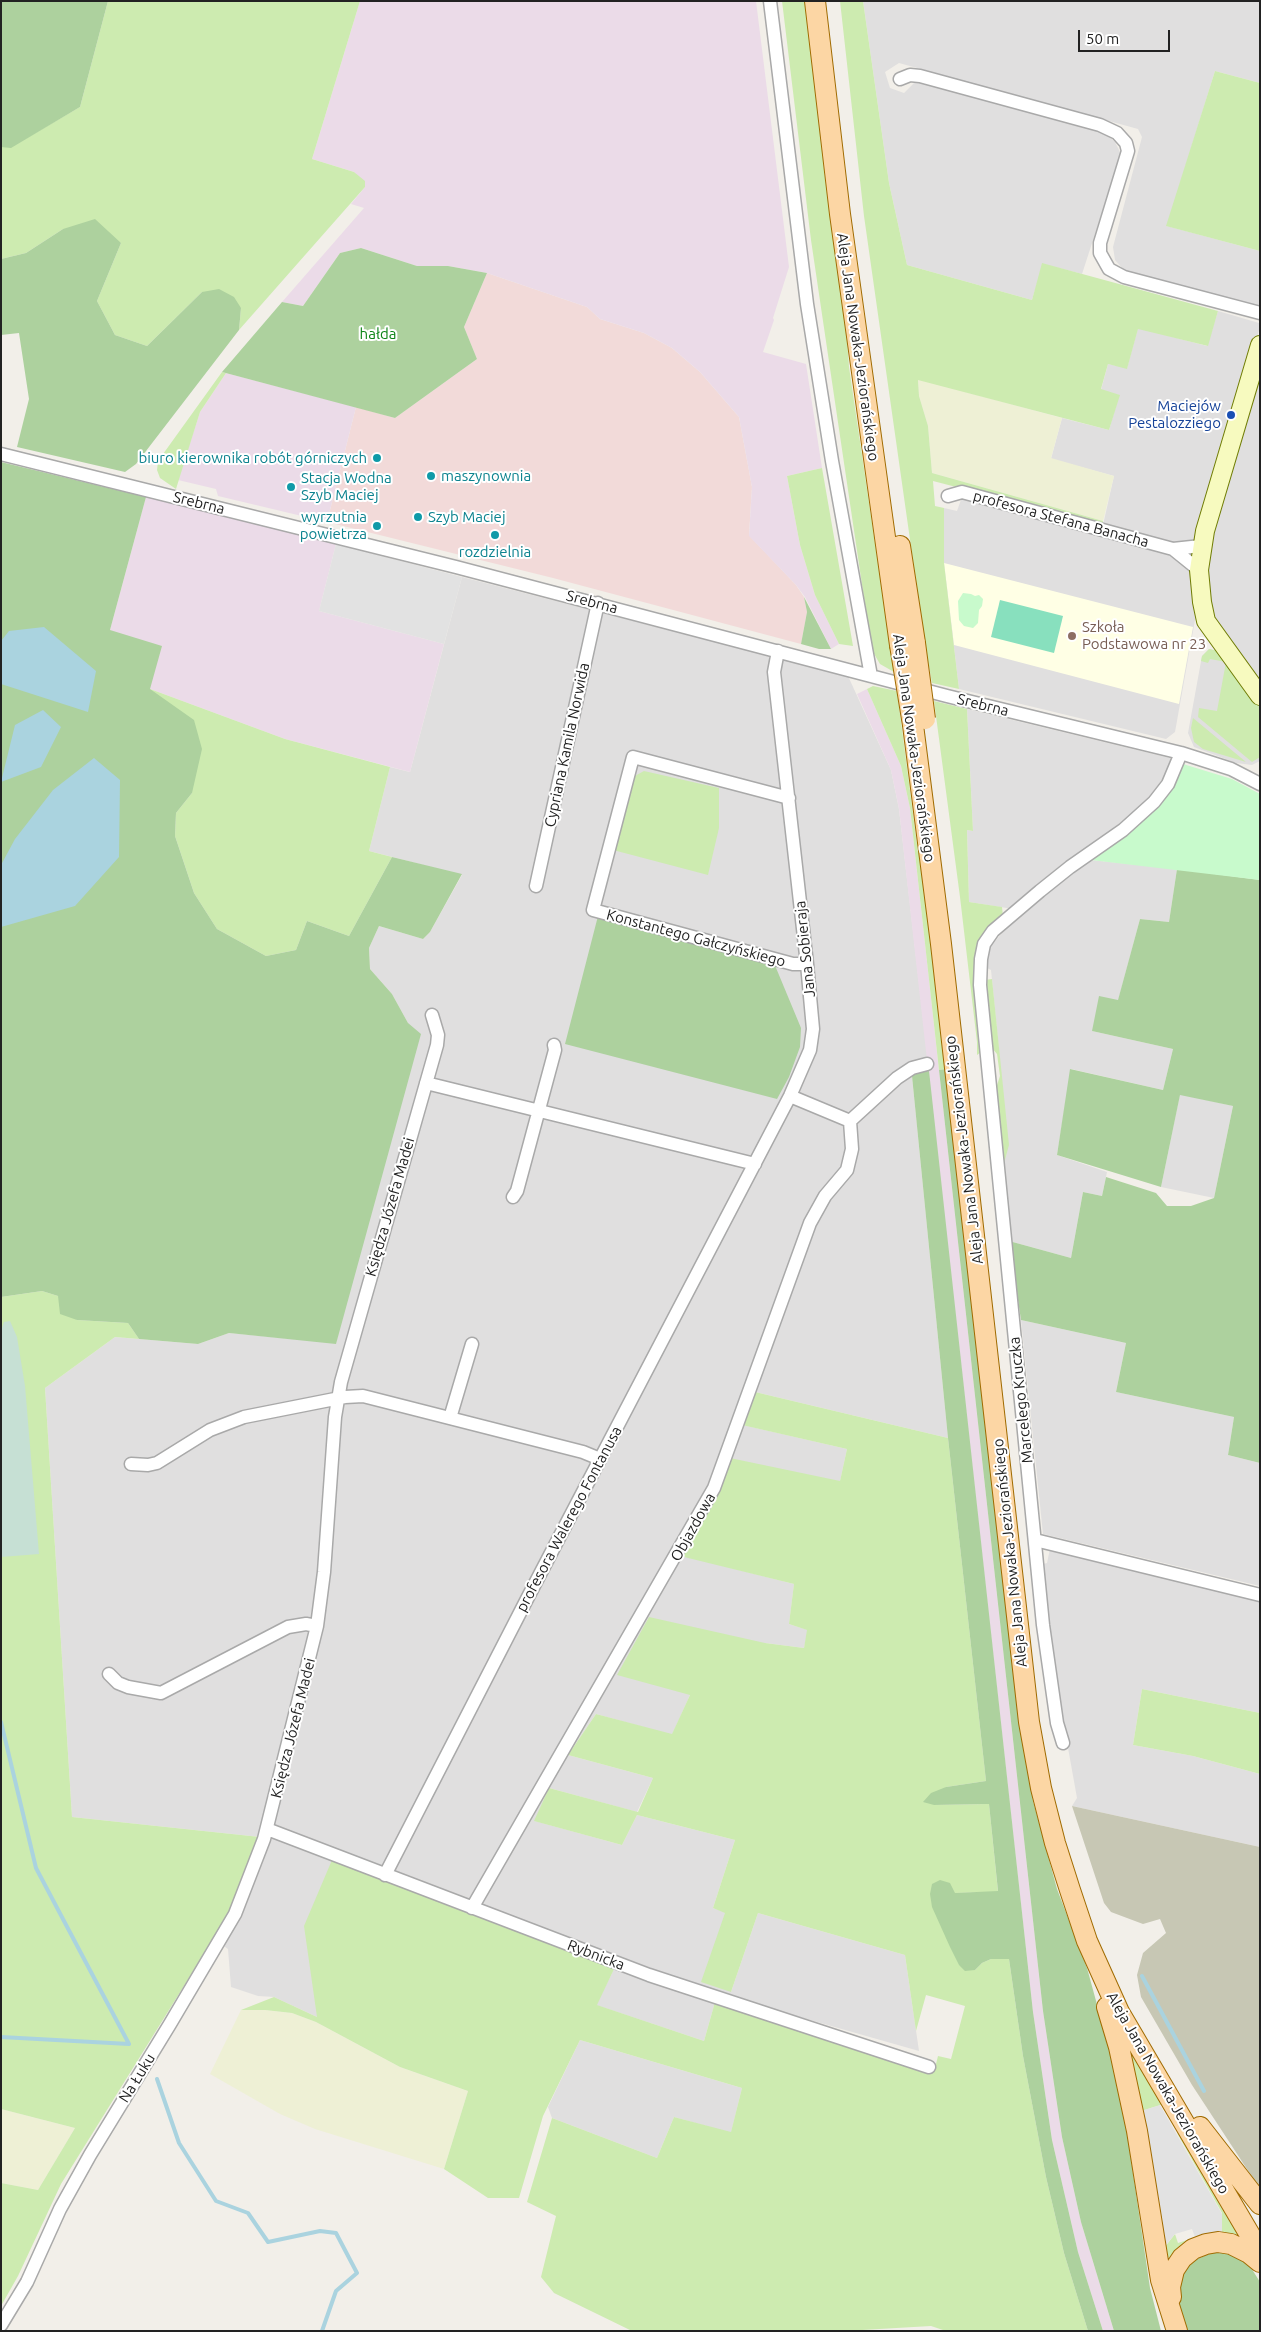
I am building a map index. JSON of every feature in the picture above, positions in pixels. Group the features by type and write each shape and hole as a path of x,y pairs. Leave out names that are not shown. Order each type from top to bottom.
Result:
{"main road":[{"name":"Aleja Jana Nowaka-Jeziorańskiego","path":"816,1 841,223 954,946 1034,1655 1054,1787 1066,1838 1081,1886 1116,1977 1152,2046 1260,2226"},
{"name":"Aleja Jana Nowaka-Jeziorańskiego","path":"828,1 852,216 907,644"},
{"name":"Aleja Jana Nowaka-Jeziorańskiego","path":"919,724 941,944 1029,1722 1041,1788 1055,1843 1087,1941 1119,2012 1136,2044 1260,2252"},
{"path":"1087,1941 1118,2047 1130,2096 1161,2280 1174,2325"},
{"path":"1200,2128 1260,2204"},
{"path":"1174,2325 1170,2287 1174,2270 1182,2258 1194,2249 1206,2244 1224,2242 1242,2248 1260,2262"}],"street":[{"path":"770,1 807,304 832,461 871,676"},
{"path":"900,79 910,75 920,76 1100,125 1117,133 1126,143 1128,151 1124,170 1100,243 1100,253 1109,269 1124,277 1260,313"},
{"path":"1259,696 1206,621 1199,570 1202,546 1260,345"},
{"name":"Srebrna","path":"1,454 598,603 871,676 1181,753 1232,769 1260,784"},
{"name":"profesora Stefana Banacha","path":"948,496 962,492 1173,549 1202,546"},
{"name":"profesora Stefana Banacha","path":"1173,549 1199,570"},
{"name":"Cypriana Kamila Norwida","path":"536,886 598,603"},
{"name":"Jana Sobieraja","path":"778,652 774,672 807,964 813,1040 806,1062 790,1096"},
{"name":"Marcelego Kruczka","path":"1063,1743 1057,1723 1043,1625 1034,1540 987,1057 980,976 982,950 987,938 1048,885 1123,830 1144,812 1168,784 1181,753"},
{"name":"Konstantego Gałczyńskiego","path":"789,798 633,757 592,910 793,964 807,964"},
{"name":"Księdza Józefa Madei","path":"267,1829 318,1626 338,1399 345,1363 437,1045 438,1035 432,1015"},
{"path":"513,1197 517,1191 555,1050 554,1045"},
{"path":"790,1096 850,1121 897,1078 912,1068 927,1064"},
{"path":"426,1083 755,1164"},
{"name":"profesora Walerego Fontanusa","path":"386,1875 600,1459 790,1096"},
{"name":"Objazdowa","path":"472,1908 714,1488 810,1223 825,1196 847,1170 852,1149 850,1121"},
{"path":"450,1418 472,1344"},
{"path":"131,1464 148,1465 157,1463 195,1438 229,1421 260,1413 363,1396 583,1452 600,1459"},
{"path":"1034,1540 1260,1595"},
{"path":"109,1674 118,1683 128,1687 161,1693 288,1627 306,1624 318,1626"},
{"name":"Rybnicka","path":"267,1829 658,1978 929,2067"},
{"name":"Na Łuku","path":"1,2325 27,2282 60,2209 90,2155 232,1920 254,1868 267,1829"}],"shaded area":[{"path":"360,1 756,1 789,267 763,352 806,364 822,468 787,476 800,545 815,595 839,644 831,649 805,597 749,536 752,487 739,417 700,372 672,348 644,333 600,319 587,307 487,273 448,266 417,266 361,248 340,253 303,306 282,302 364,208 351,204 365,187 354,172 312,159"},
{"path":"863,1 1260,1 1260,83 1215,71 1167,226 1260,251 1260,311 1124,270 1115,260 1113,247 1142,137 1138,129 899,63 885,72 890,88 904,93 916,81 1104,132 1115,142 1121,154 1082,274 1043,264 1032,300 907,265 889,183"},
{"path":"487,273 587,307 600,319 644,333 672,348 700,372 739,417 752,487 749,535 796,585 804,597 807,612 801,644 553,578 327,522 356,407 395,418 477,359 464,327"},
{"path":"1218,311 1259,323 1260,327 1195,541 1187,546 1103,525 1114,476 1051,459 1062,418 1109,430 1119,395 1101,390 1108,364 1127,368 1138,328 1207,346"},
{"path":"1260,372 1260,681 1215,617 1207,584 1210,540"},
{"path":"226,373 356,407 327,522 218,496 216,489 178,480 200,412"},
{"path":"918,379 1062,418 1051,458 1114,476 1103,521 932,473 928,426 919,396"},
{"path":"146,497 336,544 319,611 444,644 410,772 285,739 150,689 110,630"},
{"path":"962,497 1172,553 1193,568 1195,620 1175,732 1166,739 959,689 944,563 944,508 957,511"},
{"path":"336,544 462,577 444,644 319,611"},
{"name":"Szkoła Podstawowa nr 23","path":"944,563 1193,627 1179,704 954,645"},
{"path":"462,577 848,676 891,770 899,809 929,1070 912,1076 948,1438 755,1392 743,1425 847,1449 840,1481 680,1555 794,1584 789,1624 808,1630 804,1648 765,1643 690,1695 672,1735 596,1714 568,1755 653,1778 637,1812 549,1788 535,1821 622,1845 637,1815 735,1840 713,1908 725,1912 731,1992 758,1913 905,1955 919,2051 754,2004 715,2002 704,2041 596,2005 615,1967 317,2017 274,1997 258,1996 231,1987 228,1949 214,1939 260,1837 72,1817 45,1388 115,1337 198,1344 229,1333 336,1343 408,1023 392,994 370,969 369,948 379,926 423,939 430,932 462,875 369,851 390,767 410,772"},
{"path":"1209,649 1219,651 1260,708 1260,761 1252,765 1236,763 1194,747 1188,733 1202,656"},
{"path":"867,689 901,766 910,808 1043,2011 1062,2137 1081,2222 1114,2331 1103,2331 1078,2252 1052,2140 1033,2012 899,809 891,770 857,694"},
{"path":"967,709 1170,758 1172,762 1152,797 1013,909 969,902 967,830 973,831"},
{"path":"1091,860 1177,869 1169,922 1140,919 1118,1001 1092,1031 1173,1049 1163,1090 1071,1069 1057,1155 1107,1172 1102,1196 1083,1192 1071,1258 1009,1241 1003,1167 999,1050 991,970 985,967 990,947 1010,924 1070,873"},
{"path":"1180,1094 1233,1106 1214,1198 1161,1187"},
{"path":"1021,1320 1126,1343 1116,1392 1234,1417 1228,1455 1260,1463 1260,1586 1043,1534"},
{"path":"10,1321 17,1337 25,1386 39,1554 1,1557 1,1331 4,1322"},
{"path":"1050,1549 1260,1601 1260,1713 1142,1689 1133,1745 1193,1756 1260,1774 1260,1847 1072,1806 1077,1798 1049,1642 1043,1564 1047,1563"},
{"path":"1072,1806 1260,1847 1260,2189 1192,2085 1141,1997 1137,1975 1143,1953 1166,1933 1160,1919 1143,1924 1111,1912 1104,1903"},
{"path":"241,2010 292,2013 316,2022 400,2067 468,2091 444,2169 315,2129 280,2114 210,2074"},
{"path":"580,2040 742,2088 731,2133 674,2117 657,2158 552,2118 548,2107"},
{"path":"1160,2105 1222,2214 1222,2232 1228,2236 1207,2238 1205,2234 1195,2237 1192,2229 1175,2234 1162,2250 1158,2223 1163,2222 1147,2135 1138,2112"},
{"path":"1,2109 75,2128 38,2190 1,2183"}],"green space":[{"path":"1,1 108,1 80,107 11,148 1,147"},
{"path":"108,1 360,1 312,159 354,172 365,181 365,187 239,330 241,308 202,292 147,346 115,335 97,301 121,243 63,229 26,253 1,259 1,147 11,147 80,107"},
{"path":"782,1 806,1 825,178 847,339 849,367 894,672 880,664 873,652 868,625 811,240"},
{"path":"840,1 863,1 889,183 907,265 1032,300 1042,263 1218,311 1208,346 1138,329 1127,369 1108,364 1101,389 1120,395 1109,430 918,380 919,396 928,426 932,473 1103,521 1103,525 933,481 935,506 944,508 944,563 959,689 932,683 925,645 864,216"},
{"path":"1215,71 1260,83 1260,251 1166,226"},
{"path":"95,219 121,243 97,301 115,335 147,346 202,292 219,289 234,297 241,308 239,330 136,464 125,472 17,447 29,399 19,333 1,335 1,259 26,253 63,229"},
{"name":"hałda","path":"361,248 417,266 448,266 487,273 464,327 477,359 395,418 222,372 282,302 303,306 340,253"},
{"path":"222,372 226,373 200,412 176,489 160,478 157,470 158,461"},
{"path":"1,462 146,497 110,630 162,646 150,689 194,720 202,749 192,793 176,813 175,836 194,893 217,929 266,956 296,950 307,921 349,936 392,857 462,874 430,932 423,939 379,926 369,948 370,969 392,994 408,1023 421,1034 336,1344 229,1333 198,1344 139,1339 128,1323 77,1320 60,1314 58,1296 42,1291 1,1297"},
{"path":"822,468 853,646 839,644 815,595 800,545 787,476"},
{"path":"963,593 979,595 983,599 979,610 978,623 973,628 964,626 959,620 958,601"},
{"path":"804,597 831,649 819,649 801,644 807,612"},
{"path":"1000,600 1063,616 1054,653 991,637"},
{"path":"1209,649 1219,651 1260,708 1260,757 1252,762 1198,717 1199,708 1217,711 1226,662 1210,659 1208,663 1201,661 1202,656"},
{"path":"873,686 897,691 918,852 921,852 946,1069 939,1070 910,808 901,766 867,689"},
{"path":"150,689 285,739 390,767 369,851 392,857 349,936 307,921 296,950 266,956 217,929 194,893 175,836 176,813 192,793"},
{"path":"934,701 967,709 973,831 967,830 969,902 1002,907 1003,917 984,937 984,1050 977,1055 960,897"},
{"path":"1193,718 1246,762 1203,749 1194,742 1191,728"},
{"path":"1183,764 1232,779 1260,794 1260,880 1091,860 1136,825 1176,778"},
{"path":"644,771 719,788 719,828 708,875 613,850 633,777"},
{"path":"1177,869 1260,880 1260,1463 1228,1455 1234,1417 1116,1392 1126,1343 1021,1320 1009,1241 1071,1258 1083,1192 1102,1196 1106,1177 1156,1193 1167,1206 1191,1206 1214,1198 1233,1106 1180,1095 1161,1187 1057,1155 1070,1069 1163,1090 1173,1049 1092,1031 1099,996 1118,1000 1140,919 1169,922"},
{"path":"598,916 774,963 801,1028 800,1047 789,1077 777,1099 565,1044"},
{"path":"992,979 1009,1145 1003,1167 996,1088 1000,1076 997,1054 991,1047 985,980"},
{"path":"946,1069 1014,1662 1033,1801 1057,1889 1087,1968 1121,2092 1150,2288 1161,2331 1114,2331 1081,2222 1062,2137 1043,2011 939,1070"},
{"path":"929,1071 1033,2012 1052,2140 1078,2252 1103,2331 1088,2331 1064,2253 1046,2177 1023,2056 1009,1959 991,1959 982,1963 975,1970 965,1971 959,1965 950,1947 932,1907 930,1894 932,1884 940,1880 950,1883 955,1893 998,1891 989,1804 934,1805 923,1802 931,1793 946,1787 986,1781 948,1438 912,1076 919,1072"},
{"path":"42,1291 58,1296 77,1320 128,1323 139,1339 115,1337 45,1388 72,1817 260,1837 236,1902 61,2184 18,2276 1,2306 1,2183 38,2190 75,2128 1,2109 1,1297"},
{"path":"755,1392 948,1438 986,1781 946,1787 934,1805 989,1804 998,1892 955,1893 975,1970 982,1963 991,1959 1009,1959 1023,2056 1046,2177 1064,2253 1088,2331 946,2331 931,2326 845,2331 632,2331 554,2293 541,2277 556,2216 527,2202 552,2118 657,2158 674,2117 731,2132 742,2088 580,2040 543,2116 519,2198 488,2198 444,2169 468,2091 400,2067 316,2022 292,2013 241,2010 274,1997 317,2017 304,1926 332,1860 615,1967 597,2005 704,2041 715,2002 934,2072 938,2056 951,2059 965,2006 926,1995 916,2031 905,1955 758,1913 731,1992 701,1982 725,1913 713,1908 735,1840 637,1815 622,1845 534,1821 549,1788 638,1812 653,1778 568,1755 596,1714 672,1734 690,1695 617,1675 649,1617 765,1643 804,1648 807,1630 789,1624 794,1584 680,1556 730,1458 840,1481 847,1449 742,1425"},
{"path":"1142,1689 1260,1713 1260,1774 1193,1756 1133,1745"},
{"path":"1128,2044 1164,2104 1138,2112"},
{"path":"1177,2133 1183,2136 1246,2243 1222,2232 1222,2213"},
{"path":"1175,2234 1178,2243 1205,2234 1207,2238 1182,2249 1170,2258 1166,2257 1164,2248"},
{"path":"1214,2252 1226,2252 1248,2263 1260,2282 1260,2331 1185,2331 1178,2310 1177,2290 1181,2277 1186,2268 1195,2260"}],"water":[{"path":"44,627 96,671 88,712 1,684 1,641 9,631"},
{"path":"43,710 61,727 41,767 1,782 15,725"},
{"path":"94,758 120,780 119,857 75,906 1,927 1,865 15,839 53,790"}],"waterway":[{"path":"1,1722 36,1868 129,2044"},
{"path":"1142,1976 1204,2091"},
{"path":"1,2037 129,2044"},
{"path":"157,2079 179,2143 216,2201 248,2213 268,2242 320,2231 336,2233 357,2273 336,2291 322,2331"}],"place":[{"name":"Maciejów Pestalozziego","path":"1231,415"},
{"name":"biuro kierownika robót górniczych","path":"377,458"},
{"name":"maszynownia","path":"431,476"},
{"name":"Stacja Wodna Szyb Maciej","path":"291,487"},
{"name":"Szyb Maciej","path":"418,517"},
{"name":"wyrzutnia powietrza","path":"377,526"},
{"name":"rozdzielnia","path":"495,535"},
{"name":"Szkoła Podstawowa nr 23","path":"1072,636"}]}
